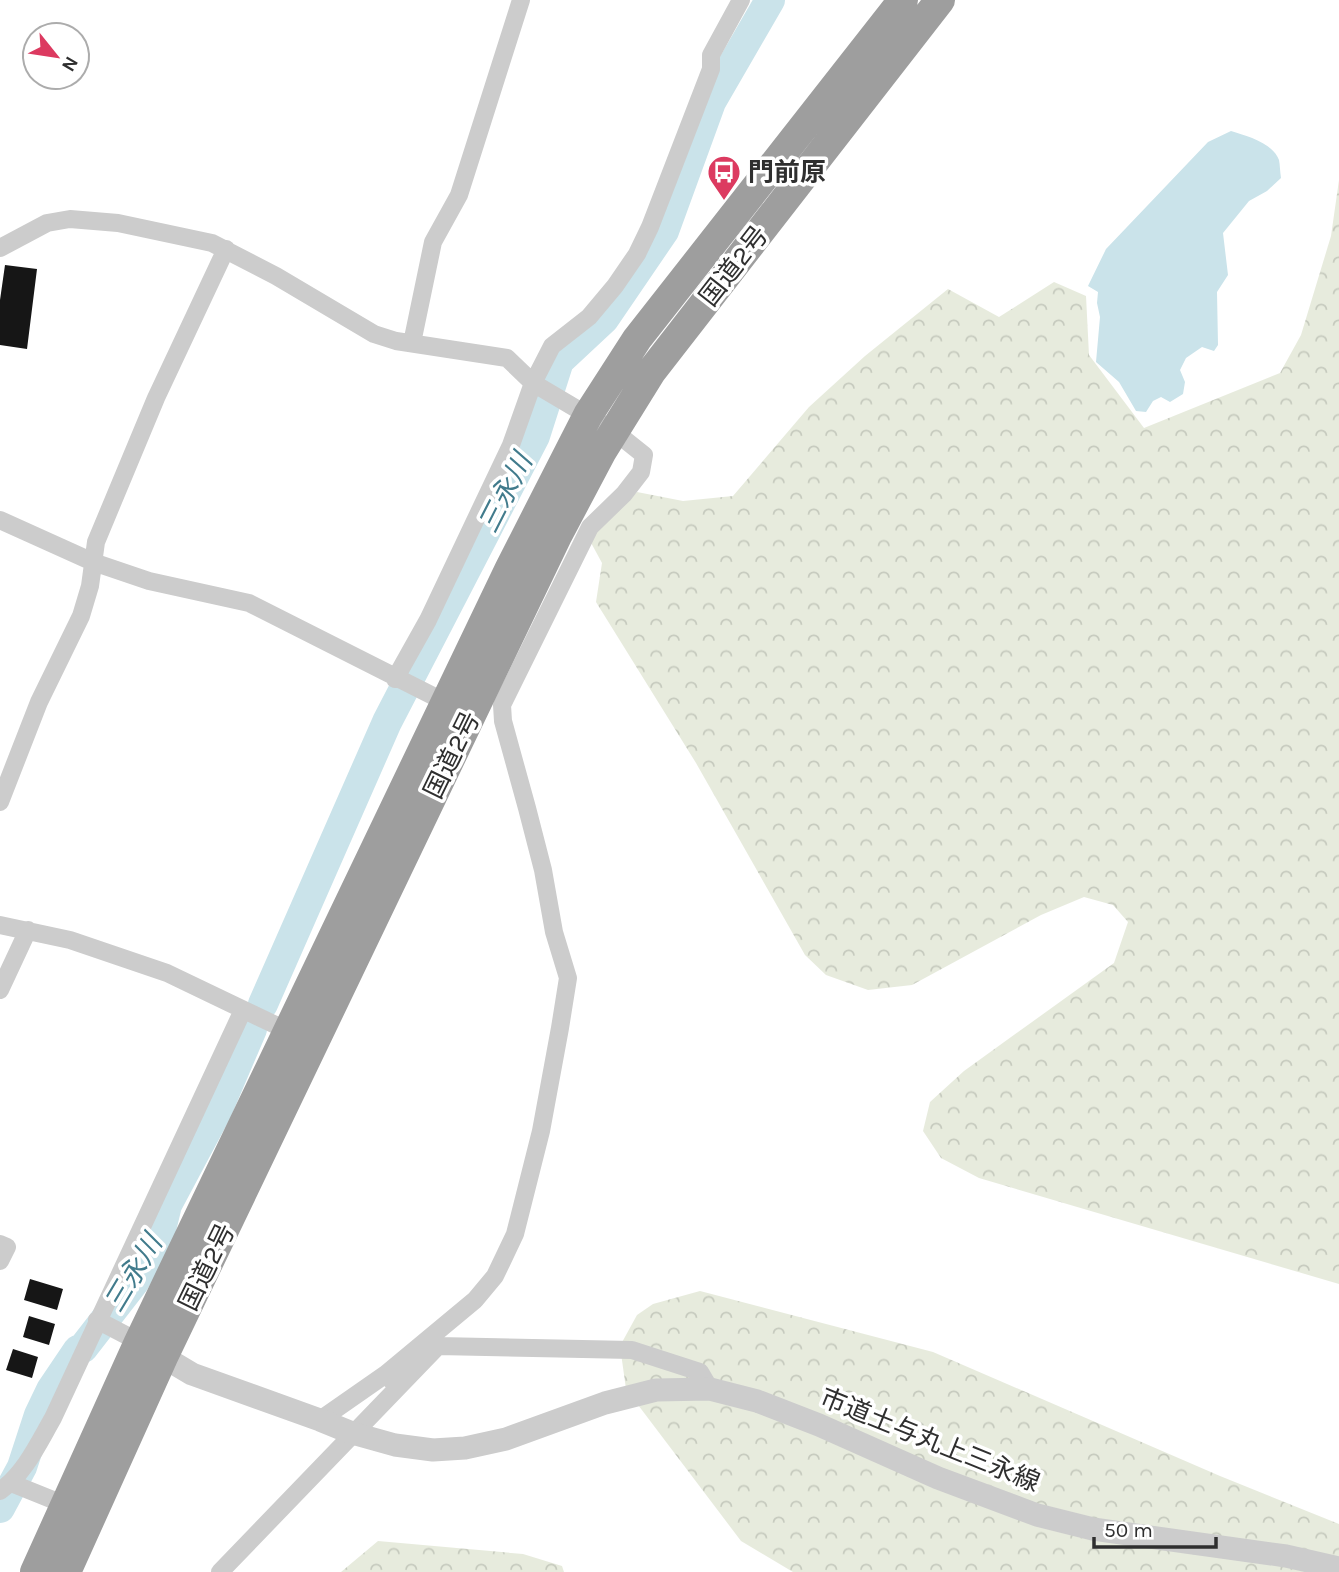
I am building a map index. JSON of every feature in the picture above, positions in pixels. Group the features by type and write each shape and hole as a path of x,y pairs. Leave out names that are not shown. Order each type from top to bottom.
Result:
{"highway":[{"name":"国道2号","path":"35,1572 79,1511 436,698 510,568 579,410 904,0"},
{"name":"国道2号","path":"151,1349 557,536 614,431 651,372 940,0"},
{"name":"国道2号","path":"66,1572 79,1511"}],"street":[{"path":"412,343 433,242 458,195 521,0"},
{"path":"399,681 511,445 552,346 589,317 637,254 711,69 711,55 741,0"},
{"path":"0,248 47,223 70,219 118,223 212,243 226,248 374,334 396,341 506,358 536,385 614,431 644,456 642,472 590,527 502,705 503,721 543,870 554,932 568,978 541,1131 515,1234 495,1276 475,1300 392,1380 352,1433 220,1572"},
{"path":"0,802 39,702 81,617 90,586 96,542 151,410 226,248"},
{"path":"0,520 93,562 149,581 249,603 436,698"},
{"path":"0,925 70,940 167,973 288,1031"},
{"path":"0,990 28,930"},
{"path":"79,1511 6,1487 34,1451 53,1418 243,1010"},
{"path":"0,1244 7,1247 0,1261"},
{"path":"97,1320 151,1349"},
{"path":"320,1419 392,1380 438,1346 632,1350 700,1372 710,1389"},
{"name":"市道土与丸上三永線","path":"151,1349 192,1374 352,1433 395,1445 433,1450 465,1448 506,1439 605,1403 656,1390 710,1389 757,1401 937,1478 1037,1515 1093,1529 1286,1556 1339,1568"}],"green space":[{"path":"1339,180 1339,1284 979,1178 941,1158 923,1131 930,1102 964,1071 1114,963 1128,922 1113,905 1084,897 1041,915 912,985 868,990 826,975 805,955 696,763 596,602 602,563 589,539 637,492 683,501 733,496 809,407 865,356 948,289 999,317 1054,282 1086,296 1089,355 1144,428 1280,373 1301,335 1331,236"},
{"path":"700,1291 933,1352 1220,1476 1339,1524 1339,1572 793,1572 741,1541 626,1389 620,1346 637,1315 653,1304"},
{"path":"378,1541 523,1554 562,1566 564,1572 341,1572"}],"water":[{"path":"1231,131 1259,141 1271,149 1279,160 1281,178 1267,191 1249,201 1223,233 1228,275 1217,292 1218,345 1214,351 1202,347 1186,358 1180,370 1185,382 1183,394 1170,402 1161,397 1153,401 1146,412 1136,411 1119,382 1096,362 1100,317 1098,292 1088,286 1106,249 1208,142"}],"building":[{"path":"5,265 37,269 27,349 0,345 0,300"},
{"path":"30,1279 63,1289 57,1310 24,1300"},
{"path":"29,1316 55,1324 49,1345 23,1337"},
{"path":"13,1349 38,1357 32,1378 6,1370"}],"waterway":[{"name":"三永川","path":"263,1004 387,722 535,436 559,361 604,319 664,231 711,102 770,0"},
{"name":"三永川","path":"0,1508 22,1467 39,1415 51,1390 78,1350 83,1348 135,1281 158,1242 167,1205 217,1111 252,1029"}],"place":[{"name":"門前原","path":"724,202"}]}
